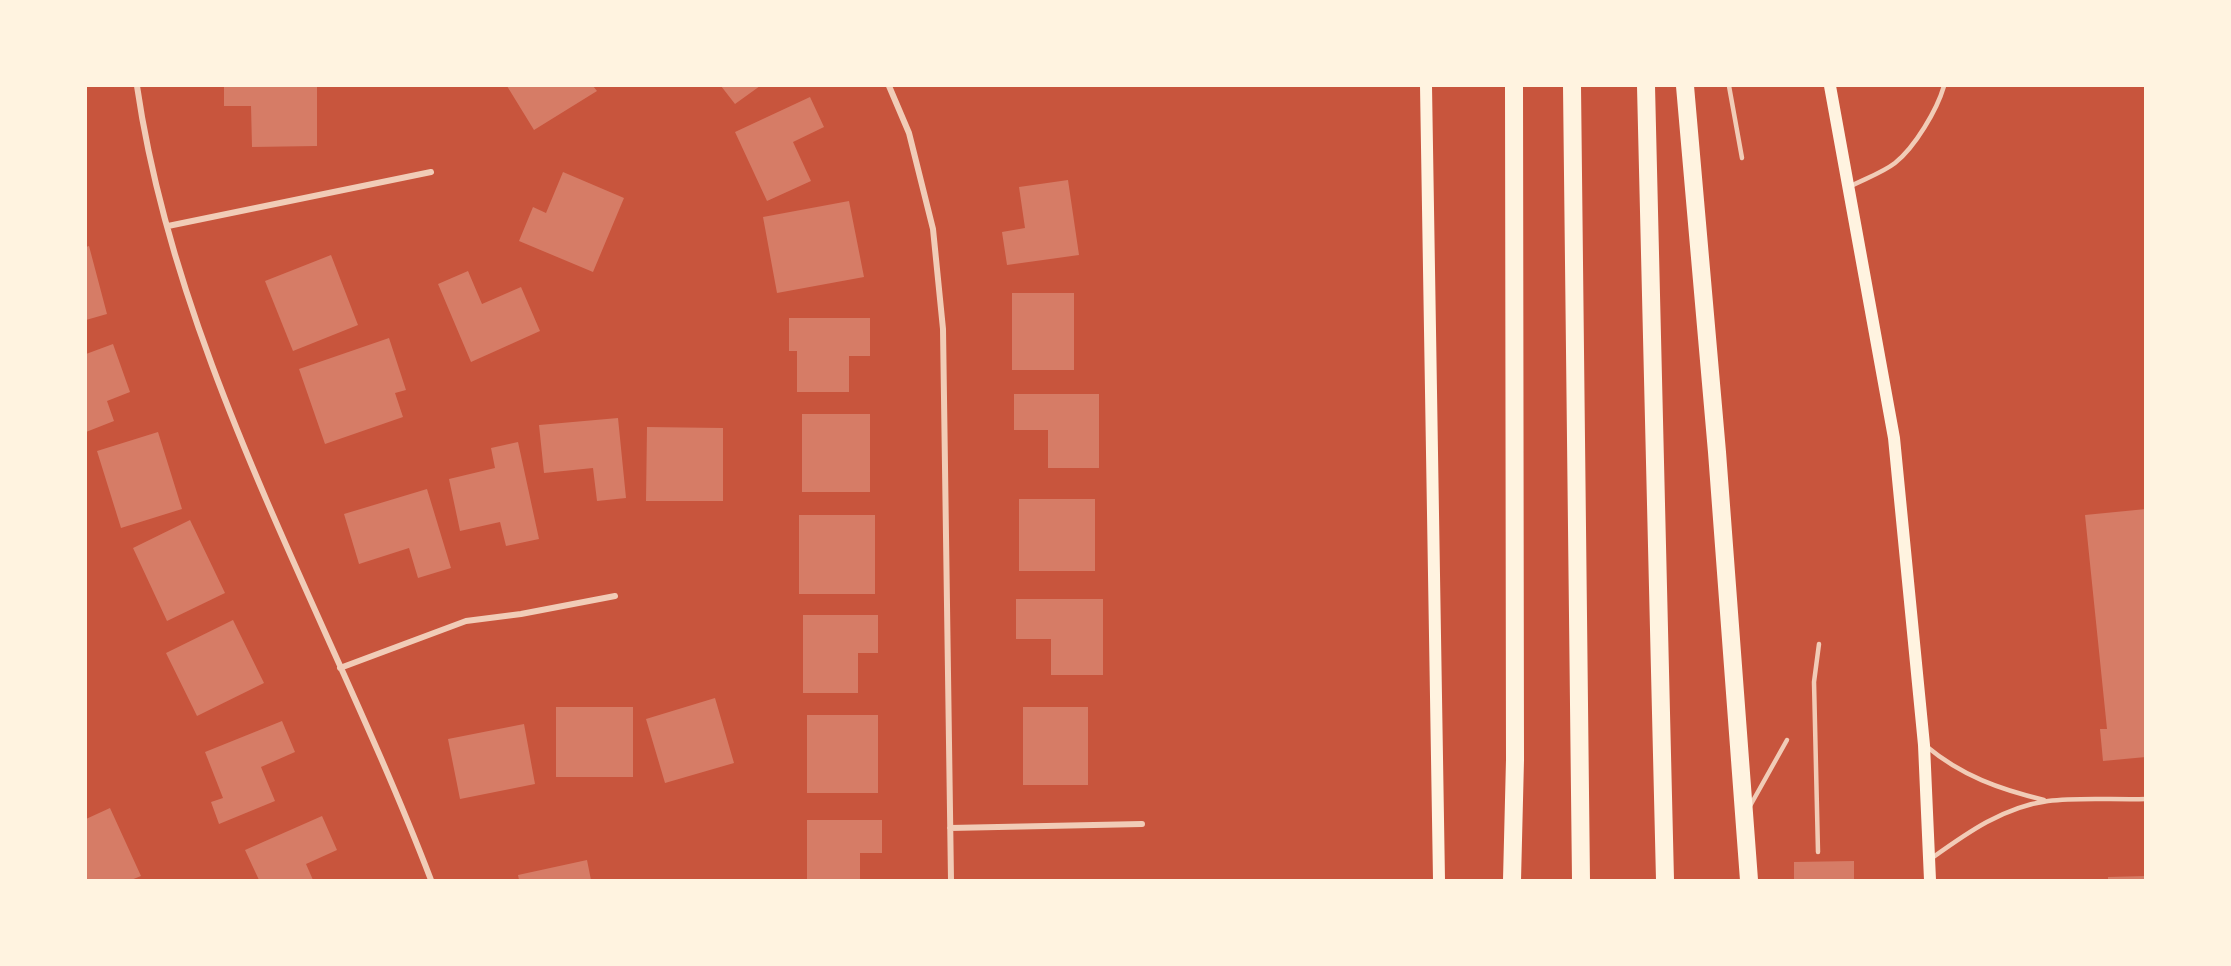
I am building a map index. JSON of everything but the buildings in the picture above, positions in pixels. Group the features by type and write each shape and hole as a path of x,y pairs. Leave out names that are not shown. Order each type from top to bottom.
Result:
{"highway":[{"path":"1512,880 1515,760 1514,86"},
{"path":"1572,86 1581,880"},
{"path":"1646,86 1665,880"},
{"path":"1685,86 1717,452 1749,880"}],"main road":[{"path":"1426,86 1439,880"},
{"path":"1830,86 1894,438 1924,745 1930,880"}],"street":[{"path":"137,86 143,129 182,277 226,401 340,668 394,785 431,880"},
{"path":"889,86 909,133 933,229 943,329 951,880"},
{"path":"168,226 430,172"},
{"path":"340,668 466,621 521,614 615,596"},
{"path":"950,828 1142,824"}],"lane":[{"path":"1729,86 1742,158"},
{"path":"1847,188 1895,163 1924,128 1940,100 1944,86"},
{"path":"1818,852 1814,682 1820,644"},
{"path":"1745,816 1787,740"},
{"path":"1924,745 1949,765 1970,777 2005,791 2047,801"},
{"path":"1930,859 1974,827 2007,812 2047,801 2145,799"}]}
